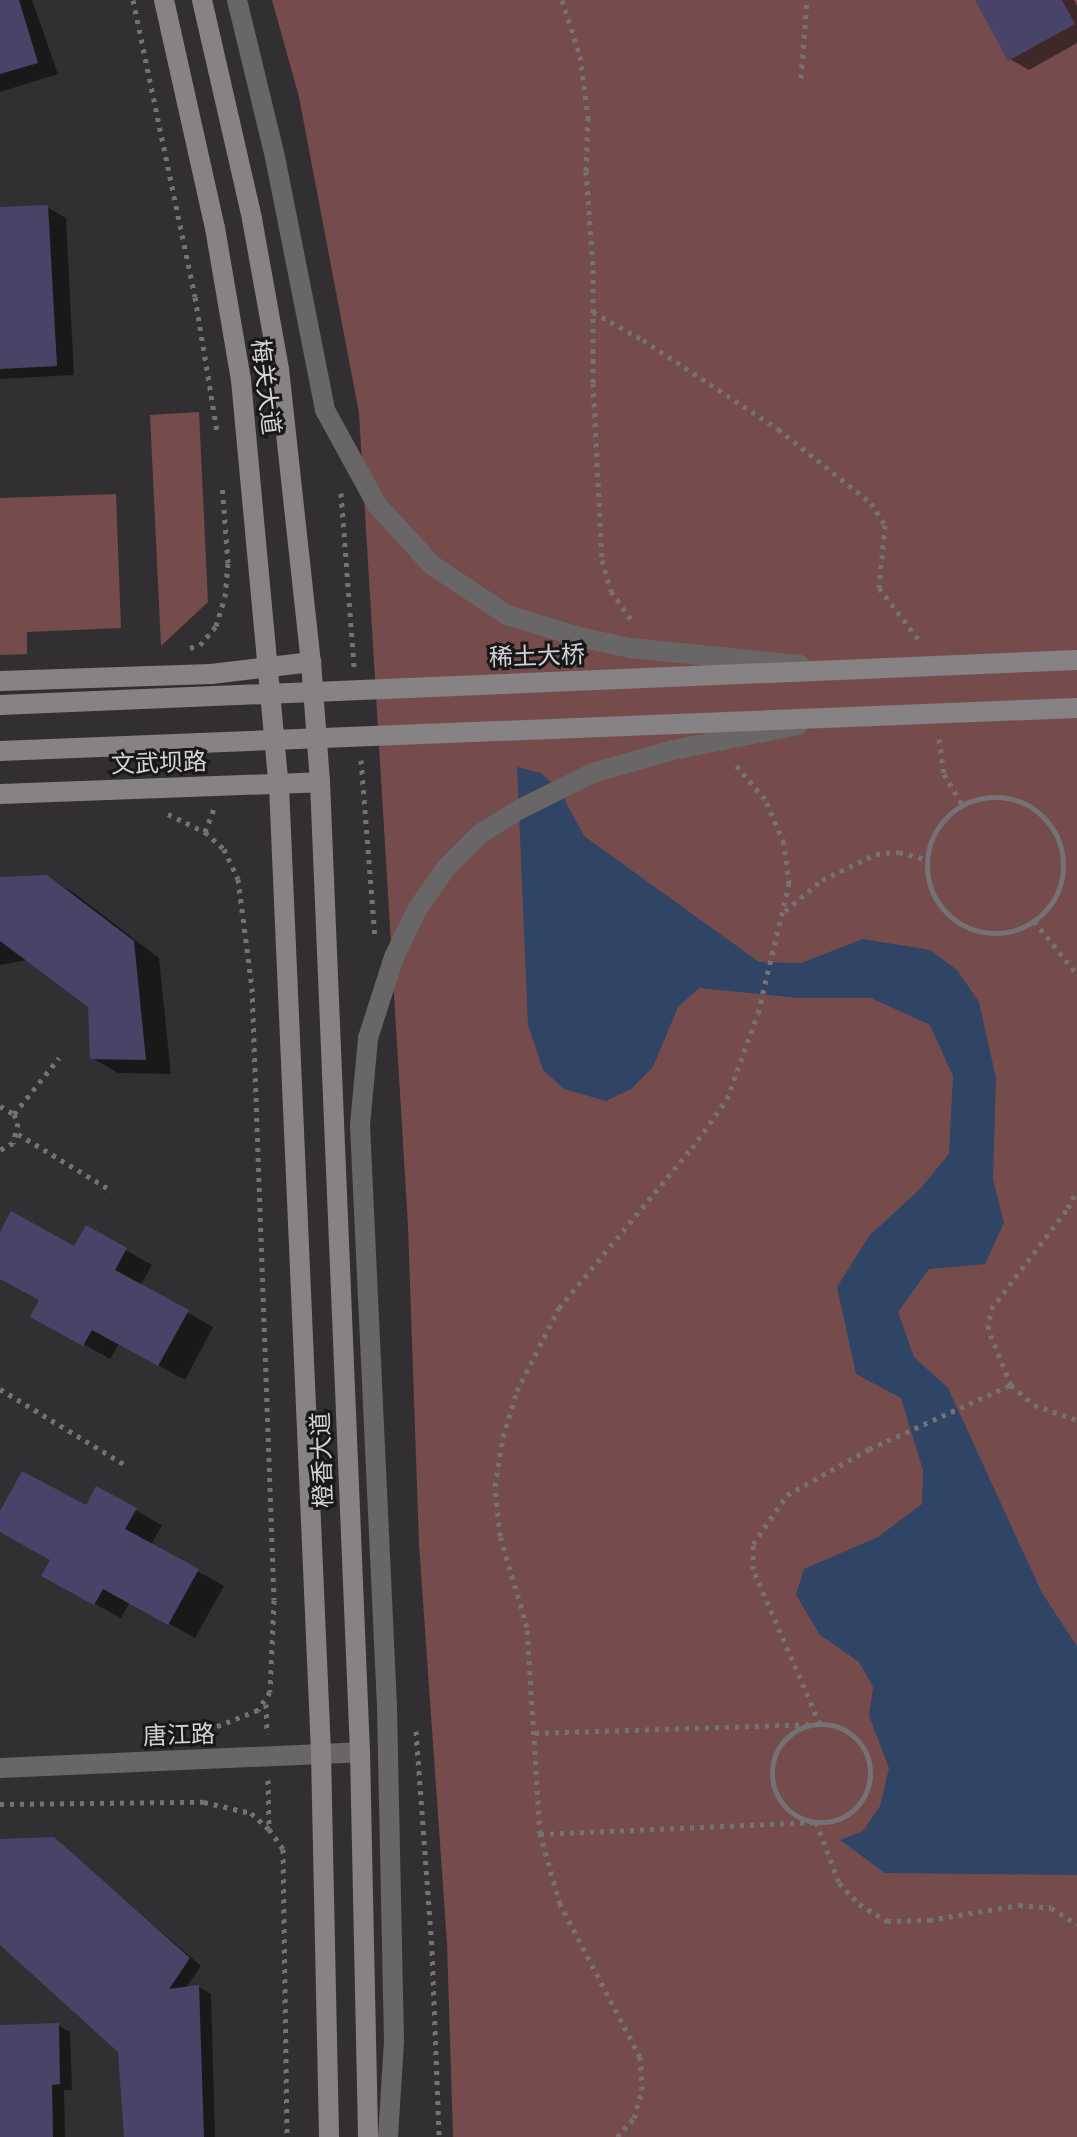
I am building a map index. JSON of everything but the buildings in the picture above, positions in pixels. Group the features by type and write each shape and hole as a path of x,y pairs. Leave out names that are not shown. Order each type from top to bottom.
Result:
{"main road":[{"name":"梅关大道","path":"164,0 215,228 241,380 279,786"},
{"name":"梅关大道","path":"202,0 252,219 279,369 311,662 320,782"},
{"name":"稀土大桥","path":"0,705 1077,660"},
{"path":"0,681 270,668 311,662"},
{"path":"0,751 1077,708"},
{"name":"文武坝路","path":"0,794 279,786 320,782"},
{"name":"橙香大道","path":"320,782 360,1752 368,2137"},
{"name":"橙香大道","path":"279,786 321,1753 329,2137"}],"street":[{"path":"237,0 275,157 325,410 377,505 432,565 507,615 579,637 630,648 840,670"},
{"path":"388,2137 394,2041 387,1706 360,1125 368,1038 394,957 418,908 446,868 480,834 520,809 593,773 673,750 838,717"},
{"name":"唐江路","path":"0,1768 360,1752"}],"path":[{"path":"133,0 195,297 219,446"},
{"path":"562,0 580,56 588,117 586,171 596,477 602,560 611,591 636,628"},
{"path":"801,78 807,0"},
{"path":"593,312 643,340 778,429 871,503 885,525 879,588 923,645"},
{"path":"221,476 228,563 225,597"},
{"path":"938,728 944,774 962,804"},
{"path":"617,2137 634,2118 642,2090 640,2057 560,1904 540,1834 527,1627 500,1536 495,1486 503,1437 517,1391 559,1308 692,1148 727,1099 758,1013 789,884 784,843 765,799 729,757"},
{"path":"1007,798 1034,809 1048,822 1063,857 1062,877 1056,895 1034,921 1019,929 985,932 953,919 932,892 926,859 937,827 962,804 978,799 1007,798"},
{"path":"152,811 167,813 205,832 224,849 238,879 252,988 274,1600 270,1692 258,1710 238,1720 190,1733"},
{"path":"784,911 822,880 876,854 899,852 926,859"},
{"path":"1034,921 1077,974"},
{"path":"14,1114 59,1058"},
{"path":"0,1106 14,1114 18,1134 13,1143 0,1150"},
{"path":"18,1134 112,1191"},
{"path":"1077,1190 1068,1208 991,1309 988,1329 1011,1385 1034,1405 1062,1418 1077,1420"},
{"path":"820,1724 753,1569 753,1544 787,1495 869,1449 1011,1385"},
{"path":"0,1389 124,1464"},
{"path":"535,1733 820,1724 843,1730 861,1745 870,1776 867,1792 853,1810 832,1821 540,1834"},
{"path":"816,1822 802,1818 779,1799 772,1771 775,1757 792,1734 820,1724"},
{"path":"0,1804 204,1802 251,1813 269,1829 283,1849 287,2137"},
{"path":"816,1822 839,1883 859,1904 887,1921 929,1920 1019,1905 1051,1908 1077,1924"}],"shaded area":[{"path":"272,0 1077,0 1077,2137 453,2137 447,1943 419,1544 408,1226 359,413 299,97"},
{"path":"199,412 208,602 161,646 150,415"},
{"path":"116,494 121,628 27,632 27,654 0,655 0,498"}],"water":[{"path":"517,767 541,773 560,791 584,836 759,962 801,963 863,939 930,950 957,970 979,1002 996,1078 993,1179 1004,1223 985,1264 929,1269 898,1312 914,1357 948,1388 1042,1593 1077,1646 1077,1875 885,1873 840,1840 863,1831 880,1806 889,1768 869,1716 873,1687 859,1662 820,1635 796,1595 804,1569 878,1537 922,1504 923,1470 901,1398 856,1374 837,1287 869,1236 920,1189 949,1154 953,1076 930,1025 871,998 798,998 699,988 678,1007 653,1067 631,1089 606,1101 564,1089 543,1070 528,1025"}]}
